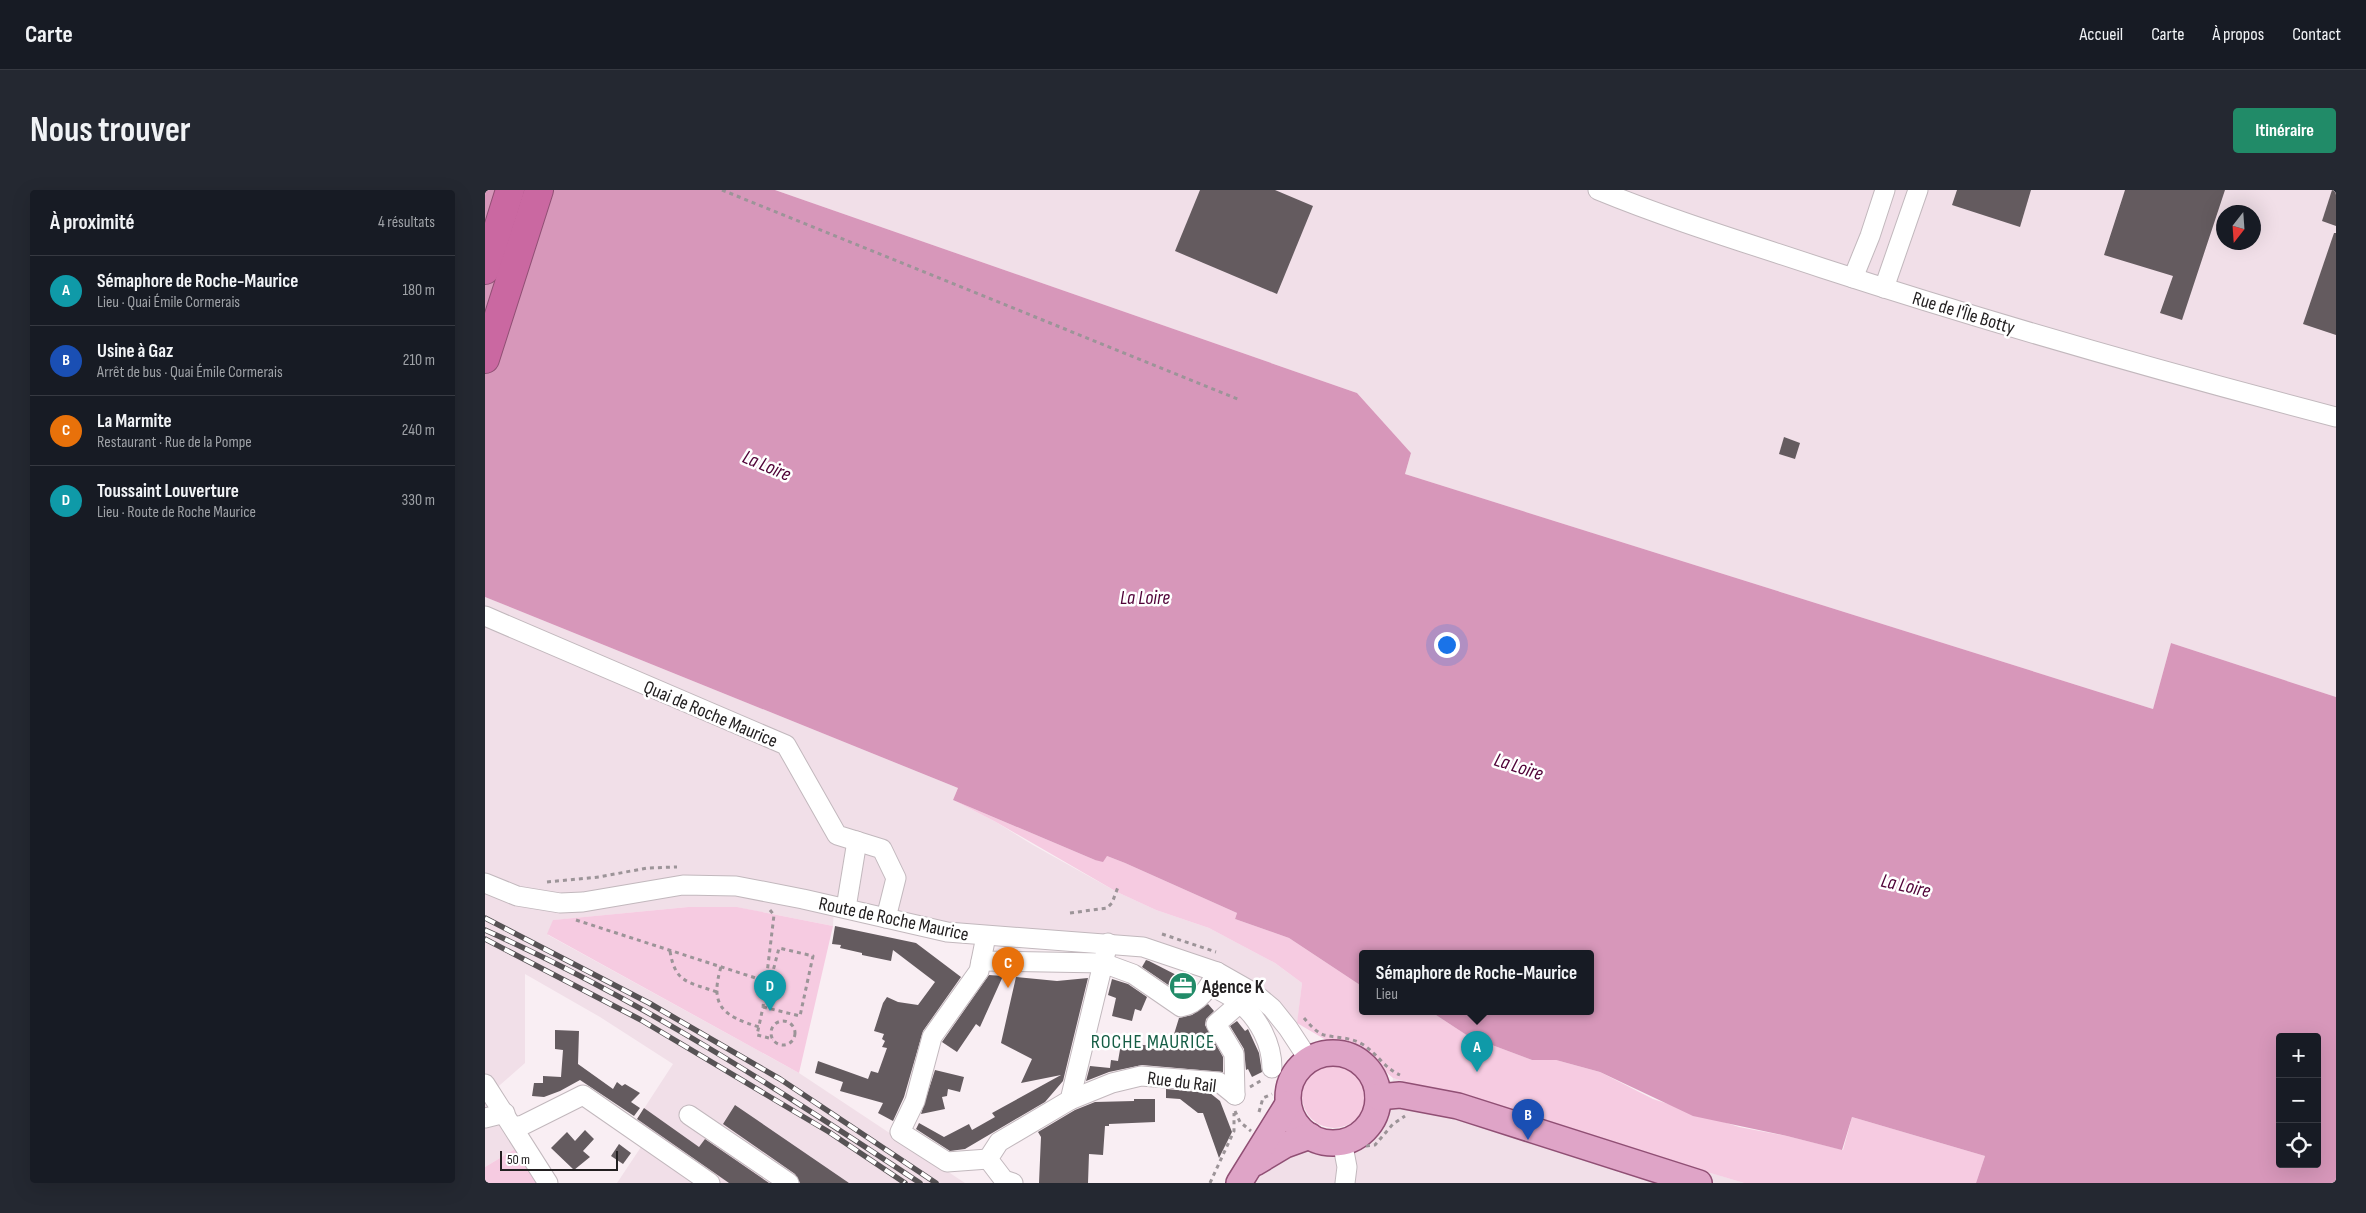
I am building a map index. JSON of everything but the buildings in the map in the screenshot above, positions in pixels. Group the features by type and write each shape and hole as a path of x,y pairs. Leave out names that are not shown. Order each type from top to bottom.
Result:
{"highway":[{"path":"485,270 511,190"},
{"path":"485,359 539,190"}],"main road":[{"path":"1245,1175 1288,1104 1291,1080 1302,1065 1309,1060 1333,1053 1358,1060 1370,1072 1377,1097 1372,1120 1349,1139 1328,1142 1310,1136 1296,1124 1288,1104"},
{"path":"1377,1097 1400,1095 1458,1106 1699,1183"},
{"path":"1245,1175 1285,1145 1310,1136"}],"street":[{"name":"Rue de l'Île Botty","path":"1598,190 1667,216 1884,288 2169,373 2336,417"},
{"path":"1853,278 1871,236 1885,190"},
{"path":"1884,288 1918,190"},
{"name":"Quai de Roche Maurice","path":"485,616 786,745 837,835 882,849 896,878 886,918"},
{"path":"846,908 857,841"},
{"name":"Route de Roche Maurice","path":"485,883 517,896 560,903 583,902 683,885 754,889 947,932 1143,947 1214,978 1246,988 1272,1008 1309,1060"},
{"path":"986,936 979,970 932,1037 915,1101 900,1132 947,1162 988,1159 1004,1180 1013,1183"},
{"path":"1070,1100 1108,943"},
{"path":"981,961 1103,963 1133,974 1181,1007 1192,1005 1214,978"},
{"name":"Route de Roche Maurice","path":"1214,978 1240,1003 1256,1022 1269,1044 1272,1068"},
{"path":"1235,1104 1234,1054 1216,1024 1240,1003"},
{"name":"Rue du Rail","path":"988,1159 999,1142 1070,1100 1112,1083 1141,1076 1219,1082 1235,1104"},
{"path":"485,1084 549,1183"},
{"path":"485,1118 509,1120 523,1124 583,1095 710,1183"},
{"path":"689,1115 789,1183"},
{"path":"1345,1183 1349,1139"},
{"path":"1612,1156 1659,1183"}],"path":[{"path":"722,190 1240,400"},
{"path":"540,882 599,877 647,868"},
{"path":"1070,913 1107,908 1112,904 1118,887"},
{"path":"754,889 774,915 763,1007 757,1035 773,1039 783,1045 793,1040 795,1030 787,1022 779,1022 773,1027 773,1039"},
{"path":"571,919 765,981"},
{"path":"763,1007 801,1016 813,956 779,948 772,975 765,981"},
{"path":"670,950 675,972 685,980 717,992"},
{"path":"721,967 717,992 719,1001 729,1016 759,1027"},
{"path":"787,1022 789,1014"},
{"path":"1210,1183 1234,1131 1235,1104 1266,1076 1272,1068"},
{"path":"1349,1139 1365,1146 1375,1145 1393,1124 1406,1116"},
{"path":"1240,1122 1253,1132"}],"shaded area":[{"path":"775,190 2336,190 2336,697 2171,643 2153,709 1405,474 1411,453 1357,393"},
{"path":"485,597 958,788 953,800 996,822 1117,892 1156,910 1209,928 1275,963 1302,983 1296,1034 1234,975 1153,948 995,935 834,906 833,926 736,907 688,907 554,920 548,935 799,1073 965,1183 617,1183 647,1138 632,1127 673,1064 600,1017 525,974 525,1063 485,1098"},
{"path":"953,800 1095,860 1107,856 1125,863 1237,913 1235,919 1289,938 1359,984 1359,1015 1436,1015 1468,1036 1532,1060 1556,1060 1600,1072 1653,1099 1739,1127 1787,1136 1843,1150 1852,1117 1985,1156 1976,1183 1744,1183 1393,1078 1354,1045 1326,1040 1297,1023 1302,983 1275,963 1209,928 1156,910 1117,892 996,822"},
{"path":"688,907 737,907 833,926 799,1073 547,934 553,920"},
{"path":"1328,1064 1340,1064 1357,1073 1364,1084 1366,1096 1364,1108 1357,1119 1340,1128 1328,1128 1316,1123 1307,1114 1302,1102 1302,1090 1307,1078 1316,1069"},
{"path":"1393,1078 1519,1114 1744,1183 1225,1183 1278,1112 1283,1123 1296,1139 1312,1150 1333,1154 1354,1151 1379,1132 1389,1115"},
{"path":"485,1103 515,1149 485,1167"},
{"path":"515,1149 537,1183 485,1183 485,1167"}],"water":[{"name":"La Loire","path":"485,190 775,190 1357,393 1411,453 1405,474 2153,709 2171,643 2336,697 2336,1183 1976,1183 1985,1156 1852,1117 1842,1150 1693,1116 1600,1072 1556,1060 1532,1060 1468,1036 1436,1015 1594,1015 1594,950 1359,950 1359,984 1289,938 1235,919 1237,913 1125,863 1107,856 1103,862 1095,860 953,800 958,788 485,597"}],"railway":[{"path":"485,918 649,1003 780,1079 936,1183"},
{"path":"485,930 598,985 708,1047 920,1183"},
{"path":"485,939 641,1020 829,1132 905,1183"}],"place":[{"name":"Agence K","path":"1183,986"},
{"name":"La Marmite","path":"1008,988"},
{"name":"Toussaint Louverture","path":"770,1011"},
{"name":"Sémaphore de Roche-Maurice","path":"1477,1072"},
{"name":"Usine à Gaz","path":"1528,1140"}],"district":[{"name":"ROCHE MAURICE","path":"1153,1041"}]}
